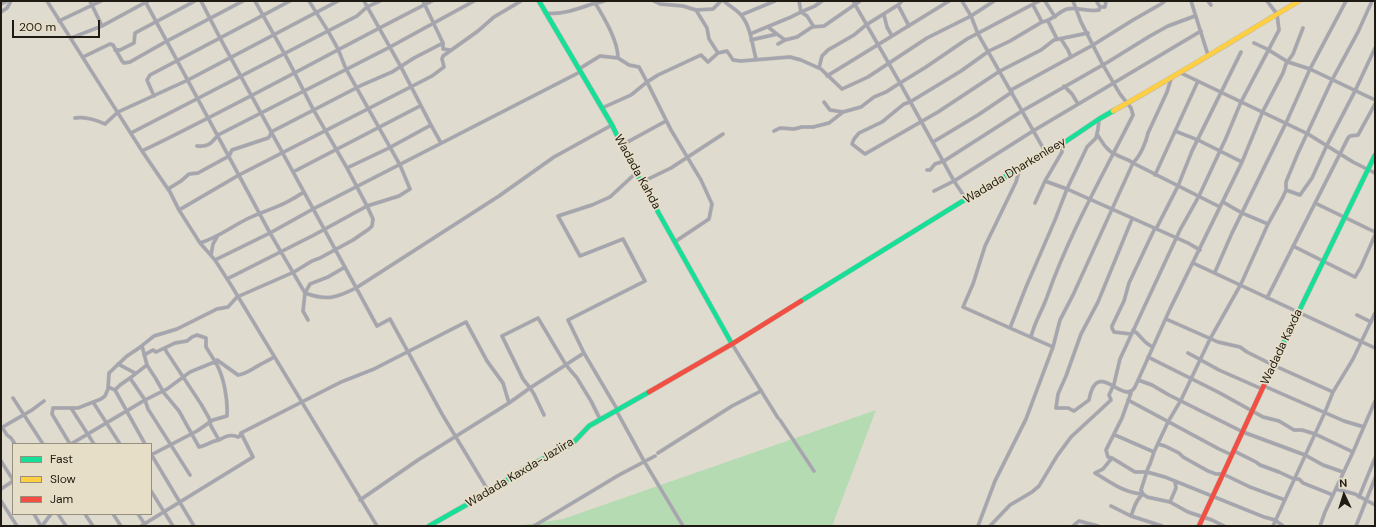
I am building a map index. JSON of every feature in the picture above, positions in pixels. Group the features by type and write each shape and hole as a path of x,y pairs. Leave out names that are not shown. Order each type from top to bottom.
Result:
{"main road":[{"name":"Wadada Kahda","path":"539,1 612,125 732,344"},
{"name":"Wadada Dharkenleey","path":"732,344 966,199 1062,144 1099,118 1170,79 1297,2"},
{"name":"Wadada Kaxda","path":"1199,526 1273,365 1375,155"},
{"name":"Wadada Kaxda-Jaziira","path":"430,526 489,492 523,469 572,444 589,426 600,419 732,344"}],"street":[{"path":"1,4 7,1"},
{"path":"1,12 7,8 11,1"},
{"path":"53,1 48,2 142,151 168,189 179,210 200,243 211,255 376,526"},
{"path":"90,1 102,26"},
{"path":"60,21 101,1"},
{"path":"71,38 102,26 146,1 270,233 305,293 326,299 343,295 356,288 499,196 554,157 612,125"},
{"path":"115,50 120,50 134,43 135,33 196,1"},
{"path":"200,1 377,326 390,319 442,414 457,436 489,492"},
{"path":"83,57 110,44 124,63 130,62 243,1"},
{"path":"70,443 52,414 53,408 78,408 101,400 105,396 108,387 109,373 127,356 154,336 177,329 217,309 228,307 237,297 294,272 353,240 372,226 373,219 367,206 255,1"},
{"path":"154,96 147,80 150,75 290,1"},
{"path":"226,279 324,230 367,206 399,196 410,190 400,165 346,70 328,31 309,1"},
{"path":"75,118 79,117 96,120 105,124 118,112 188,80 338,1"},
{"path":"364,1 401,67 420,106 442,143"},
{"path":"131,133 357,16 367,7 380,1"},
{"path":"142,151 208,119 294,72 380,28 424,3 432,1"},
{"path":"197,146 210,145 218,135 390,47 474,1"},
{"path":"179,210 282,152 440,71 444,66 442,59 443,56 478,31 494,17 521,1"},
{"path":"545,13 552,14 579,9 594,2 604,1"},
{"path":"654,1 660,4 683,6 696,10 713,9 720,1"},
{"path":"724,1 741,15 748,26 756,59"},
{"path":"741,15 775,1"},
{"path":"799,1 801,12 807,16 814,27"},
{"path":"750,34 815,6 822,1"},
{"path":"778,44 814,27 824,26 854,3 860,1"},
{"path":"819,68 822,56 828,50 854,35 866,25 902,1"},
{"path":"827,76 949,1"},
{"path":"962,1 971,16 978,34 1046,153"},
{"path":"602,108 631,95 658,75 701,55 708,62 718,53 727,51 733,60 790,57 801,60 819,68 842,89 868,77 887,63 939,31 971,16 994,1"},
{"path":"774,131 780,128 794,130 829,123 843,112 861,107 874,97 886,92 926,67 954,47 1039,1"},
{"path":"1046,1 1055,17"},
{"path":"1031,337 1052,281 1090,199 1133,115 1131,108 1126,103 1103,65 1088,33 1081,22 1073,1"},
{"path":"1088,33 1059,39 1000,71 921,122 865,154 852,144 854,139 860,134 882,122 904,104 910,102 989,52 1042,22 1048,21 1063,11 1076,9 1096,11 1099,10 1100,7 1105,7 1106,1"},
{"path":"934,142 978,115 1011,91 1093,45 1165,1"},
{"path":"1191,1 1208,55"},
{"path":"1208,1 1211,5"},
{"path":"990,526 1010,505 1039,486 1057,456 1071,437 1111,400 1109,395 1120,359 1133,330 1176,239 1199,196 1241,102 1278,30 1277,14 1267,1"},
{"path":"1215,272 1310,69 1346,1"},
{"path":"1143,494 1141,490 1154,452 1210,339 1240,284 1268,224 1286,190 1286,182 1292,166 1332,80 1358,32 1372,1"},
{"path":"594,2 614,39 618,52 618,58"},
{"path":"1097,2 1100,7"},
{"path":"424,3 443,44 443,49 450,50"},
{"path":"854,3 966,199"},
{"path":"898,5 909,26"},
{"path":"1033,5 1042,22"},
{"path":"696,10 707,28 709,38 718,53"},
{"path":"884,14 887,27 892,36"},
{"path":"927,170 930,170 935,164 944,161 1022,111 1168,26 1195,16"},
{"path":"1048,21 1068,50 1071,57"},
{"path":"768,27 785,40"},
{"path":"1283,526 1275,520 1264,517 1165,477 1147,472 1135,472 1108,457 1106,450 1115,435 1131,393 1130,392 1133,391 1223,202 1242,162 1263,111 1283,73 1286,64 1293,54 1303,28"},
{"path":"934,191 1201,31"},
{"path":"751,40 777,34"},
{"path":"1254,43 1288,62 1310,69 1375,100"},
{"path":"168,189 189,174 198,174 229,156 232,150 268,138 271,132 313,109 392,72 414,58 443,44"},
{"path":"1286,190 1300,195 1312,178 1375,48"},
{"path":"1132,334 1114,332 1112,326 1124,301 1129,283 1178,186 1220,92 1241,52"},
{"path":"214,260 270,233 313,209 442,143 580,70 600,56 618,58 629,66 639,67 666,121 701,180 712,204 709,218 676,241"},
{"path":"1180,73 1263,111 1308,134 1375,173"},
{"path":"978,526 996,481 1026,419 1053,347 1060,320 1133,164 1147,139 1148,133 1167,92 1170,79"},
{"path":"1155,175 1198,81"},
{"path":"1064,86 1072,94 1078,104"},
{"path":"824,102 830,110 843,112"},
{"path":"1267,298 1349,137 1356,136 1360,132 1375,104"},
{"path":"293,172 378,126 420,106"},
{"path":"1010,328 1067,189 1088,147 1096,138 1099,118"},
{"path":"622,145 666,121"},
{"path":"347,168 390,148 431,126"},
{"path":"1175,131 1198,140 1242,162"},
{"path":"642,182 671,168 723,134"},
{"path":"1097,134 1102,143 1113,153 1220,207"},
{"path":"1035,203 1045,181 1062,152 1062,144"},
{"path":"1020,168 1016,182 985,246 973,284 963,307 1053,347"},
{"path":"637,172 610,197 592,205 558,216 580,256 623,239 645,281 568,320 584,353 644,461 683,526"},
{"path":"1045,181 1090,199 1200,250"},
{"path":"200,243 207,242 260,212 285,203 304,192"},
{"path":"1223,202 1242,213 1268,224"},
{"path":"1315,203 1375,232"},
{"path":"1130,392 1126,392 1112,386 1109,382 1100,381 1095,384 1090,392 1089,400 1074,410 1068,408 1056,408 1058,394 1081,334 1098,302 1132,219"},
{"path":"1293,246 1355,277 1375,235"},
{"path":"211,255 213,244 217,237"},
{"path":"1193,263 1375,348"},
{"path":"308,320 303,312 305,293 310,284 328,277 345,267"},
{"path":"1273,526 1333,392 1353,359 1375,313"},
{"path":"1357,315 1371,322"},
{"path":"544,415 534,394 523,379 502,336 538,318 566,365 577,378 600,419"},
{"path":"1166,319 1210,339 1240,347 1273,365 1333,392"},
{"path":"142,346 146,365 162,391 179,411 199,447 204,446 211,441 219,440 227,435 234,435 238,437 241,433 341,382 364,373 466,322 487,361 504,383 509,404"},
{"path":"1133,330 1138,333 1145,343 1153,347"},
{"path":"144,355 153,350 156,352 175,343 187,341 192,337 200,336 206,338 206,347 219,368 227,408 227,416 210,422 191,434 152,453"},
{"path":"732,344 814,471"},
{"path":"165,348 201,404 219,440"},
{"path":"360,500 418,460 509,404 530,388 584,353"},
{"path":"1188,353 1200,360 1263,387 1364,428"},
{"path":"73,443 162,391 183,377 212,363 216,363 217,360 238,375 246,374 274,357"},
{"path":"1148,357 1266,418 1279,421 1294,430 1302,430 1315,434 1353,452"},
{"path":"118,364 135,373"},
{"path":"115,390 146,365"},
{"path":"130,378 145,400 148,410 190,475"},
{"path":"1138,380 1152,385 1164,393 1181,400 1243,432 1305,455 1323,465 1343,472"},
{"path":"108,387 115,390 144,443"},
{"path":"658,453 732,406 761,390"},
{"path":"13,398 42,443"},
{"path":"1128,400 1219,450 1233,453 1256,462 1260,466 1294,479 1299,479 1303,483 1333,495"},
{"path":"14,443 1,428 32,410 44,401"},
{"path":"1327,526 1321,525 1375,401"},
{"path":"93,402 119,443"},
{"path":"71,408 93,443"},
{"path":"141,526 145,525 164,511 253,457 241,433"},
{"path":"1115,435 1154,452"},
{"path":"1158,444 1178,453 1182,458 1208,471 1216,474 1223,474 1250,487 1285,500"},
{"path":"152,456 194,526"},
{"path":"534,526 655,456"},
{"path":"1112,458 1103,469 1096,474 1132,494 1143,494 1152,498 1170,502 1188,512 1224,526"},
{"path":"1359,497 1375,458"},
{"path":"1,461 12,479"},
{"path":"1356,526 1375,478"},
{"path":"1,489 12,482"},
{"path":"1170,502 1176,488 1175,482"},
{"path":"1336,489 1359,497 1375,505"},
{"path":"152,493 173,526"},
{"path":"1131,516 1134,506 1139,497 1143,494"},
{"path":"1,501 17,526"},
{"path":"1111,506 1131,516 1162,526"},
{"path":"35,515 41,526 50,515"},
{"path":"59,515 66,526"},
{"path":"86,515 93,526"},
{"path":"114,515 120,526"},
{"path":"139,515 145,525"},
{"path":"1073,526 1079,521 1098,526"}],"green space":[{"path":"876,410 832,526 516,526 563,519"}],"traffic: fast":[{"path":"539,1 612,125 630,162 732,344"},
{"path":"801,301 966,199 1062,144 1113,111"},
{"path":"1283,344 1375,155"},
{"path":"429,526 489,492 523,469 572,444 589,426 649,392"}],"traffic: slow":[{"path":"1113,111 1183,71 1299,1"}],"traffic: jam":[{"path":"649,392 732,344 801,301"},
{"path":"1199,526 1283,344"}]}
